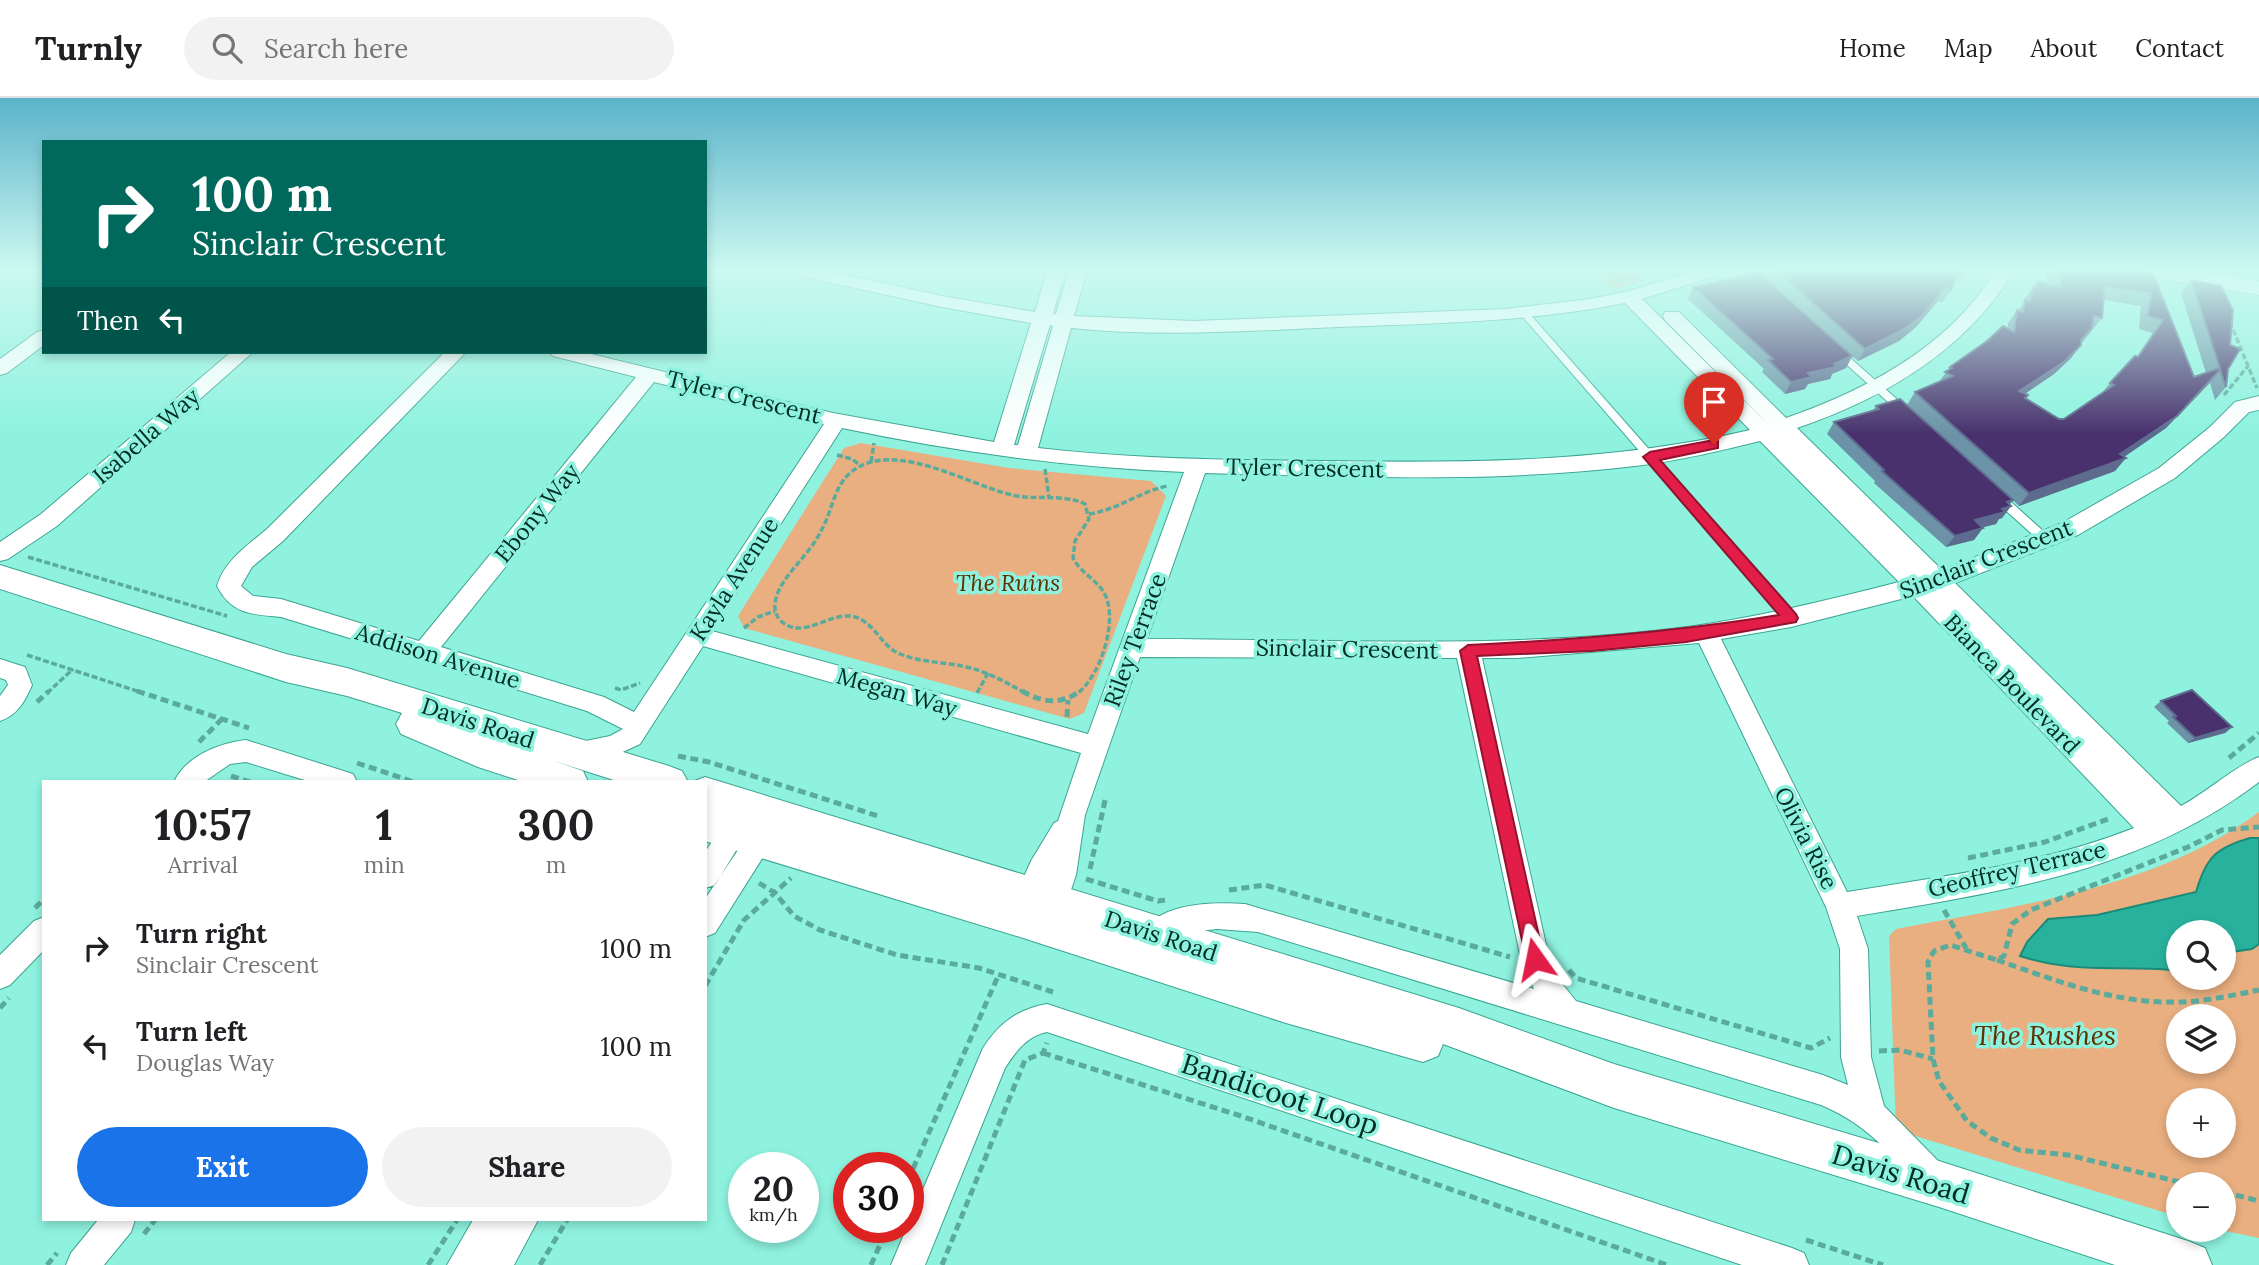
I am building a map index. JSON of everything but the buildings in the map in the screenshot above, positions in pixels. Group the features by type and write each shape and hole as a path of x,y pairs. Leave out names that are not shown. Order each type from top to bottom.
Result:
{"main road":[{"name":"Davis Road","path":"6,561 286,667 491,756 571,768 636,744 667,780"},
{"name":"Davis Road","path":"707,795 745,824 821,829 1042,903 1157,930 1343,1020 1614,1086 1939,1184 2188,1265"}],"street":[{"path":"1000,450 1010,429 1040,325"},
{"path":"1026,453 1062,325"},
{"path":"1126,325 1193,325"},
{"name":"Bianca Boulevard","path":"1670,325 2166,826"},
{"name":"Tyler Crescent","path":"568,354 837,421 1048,456 1197,465 1499,470 1582,465 1650,457 1774,429 1877,387 1926,355 1961,325"},
{"path":"0,369 42,338"},
{"name":"Isabella Way","path":"0,570 49,520 241,354"},
{"name":"Addison Avenue","path":"454,354 275,535 237,569 229,586 232,595 252,606 281,608 595,704 618,717 636,744"},
{"name":"Ebony Way","path":"424,651 650,374"},
{"name":"Sinclair Crescent","path":"1133,648 1468,651 1592,645 1706,633 1791,618 1928,584 2046,540 2150,483 2193,452 2242,407 2259,403"},
{"name":"Kayla Avenue","path":"636,744 657,699 837,421"},
{"name":"Riley Terrace","path":"1042,903 1197,465"},
{"name":"Bianca Boulevard","path":"1928,584 2132,807 2166,826"},
{"name":"Olivia Rise","path":"1706,633 1840,905 1854,949 1856,1050 1870,1112"},
{"name":"Megan Way","path":"698,636 1096,747"},
{"path":"1468,651 1535,959 1550,991 1567,1013"},
{"path":"0,668 16,674 20,685 14,698 0,711"},
{"name":"Addison Avenue","path":"595,704 657,699"},
{"path":"189,780 201,768 223,764 233,751 252,751 347,772"},
{"name":"Geoffrey Terrace","path":"1840,905 1933,890 2071,860 2166,826 2259,768"},
{"path":"707,873 745,824"},
{"path":"707,919 745,824"},
{"path":"1157,930 1219,915 1258,919 1823,1090 1852,1101 1870,1112 1939,1184"},
{"path":"0,975 42,932"},
{"path":"1511,996 1535,959"},
{"name":"Bandicoot Loop","path":"908,1265 1002,1044 1023,1024 1047,1018 1792,1265"},
{"path":"1823,1090 1840,1077 1856,1050"},
{"path":"83,1265 118,1221"},
{"path":"464,1265 491,1221"},
{"path":"495,1265 521,1221"}],"lane":[{"path":"1535,325 1791,618"},
{"path":"1825,340 1908,415"},
{"path":"1990,490 2046,540"}],"path":[{"path":"2233,325 2259,392"},
{"path":"2223,396 2248,366"},
{"path":"1048,456 1044,475 1049,499"},
{"path":"1090,514 1085,504 1079,500 1010,495 949,473 908,463 882,460 862,466 843,481 822,531 779,592 775,611 784,623 798,627 813,627 840,617 860,618 872,627 890,650 898,654 972,667 1046,701 1068,700 1083,690 1096,670 1107,628 1107,600 1103,591 1073,558 1075,541 1090,514 1123,505 1161,486 1189,491"},
{"path":"6,561 239,619"},
{"path":"23,653 253,729"},
{"path":"2229,758 2259,733"},
{"path":"636,744 645,749 709,762 821,829 886,818"},
{"path":"223,764 247,780"},
{"path":"347,772 401,780"},
{"path":"1958,860 2076,833 2104,823 2132,807"},
{"path":"1997,960 2004,956 2012,924 2031,910 2188,847 2222,830 2259,827"},
{"path":"707,983 744,920 754,908 787,883 821,829"},
{"path":"1042,903 1077,876 1158,901 1157,930"},
{"path":"1225,891 1265,884 1495,953 1565,966 1576,978 1811,1048 1828,1037"},
{"path":"1933,890 1966,949"},
{"path":"2166,1179 2068,1155 2019,1150 1991,1139 1967,1121 1940,1082 1933,1059 1928,962 1932,953 1940,946 1948,944 2104,993 2158,1002 2217,999 2259,990"},
{"path":"920,1152 999,974"},
{"path":"1043,1053 1057,1020"},
{"path":"1828,1025 1828,1037"},
{"path":"1828,1037 1856,1050 1900,1051 1933,1059"},
{"path":"942,1265 1025,1060 1043,1053 1241,1116 1667,1265"},
{"path":"2236,1195 2259,1201"},
{"path":"428,1265 456,1221"},
{"path":"540,1265 566,1221"},
{"path":"871,1265 881,1243"}],"green space":[{"name":"The Ruins","path":"861,443 1009,468 1151,481 1166,496 1084,713 1070,719 744,628 738,616 844,448"},
{"name":"The Rushes","path":"2259,812 2259,1238 2236,1233 2236,1172 2166,1172 2166,1213 1896,1130 1889,936 1896,929 2085,890 2131,877 2219,838"}],"shaded area":[{"path":"2250,838 2259,838 2259,944 2252,949 2236,951 2236,920 2166,920 2166,970 2078,967 2040,962 2020,956 2027,942 2048,919 2097,915 2196,892 2208,863 2228,846"}],"route":[{"path":"1535,959 1468,651 1592,645 1686,636 1791,618 1650,457 1714,444"}]}
